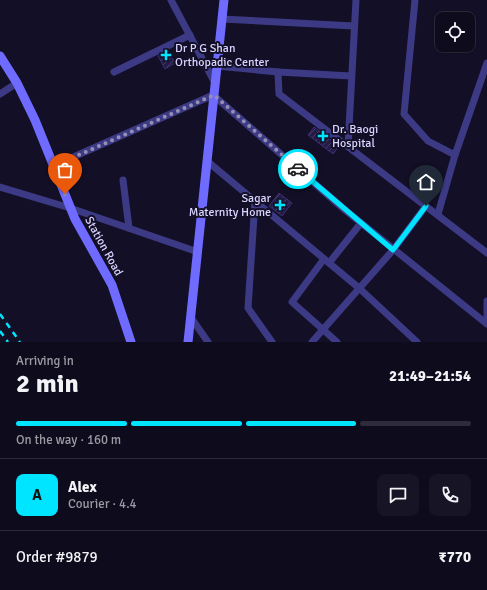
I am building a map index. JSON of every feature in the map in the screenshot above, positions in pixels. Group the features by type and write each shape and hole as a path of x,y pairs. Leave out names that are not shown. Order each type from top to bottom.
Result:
{"main road":[{"path":"188,342 192,320 224,0"},
{"name":"Station Road","path":"0,56 17,83 35,120 75,219 112,285 131,342"}],"street":[{"path":"171,0 215,83"},
{"path":"348,146 356,0"},
{"path":"415,0 404,114 428,141 455,155"},
{"path":"222,19 354,26"},
{"path":"114,72 190,35"},
{"path":"438,214 455,155 487,63"},
{"path":"217,66 278,72 351,76"},
{"path":"278,72 279,94 438,214 487,253"},
{"path":"0,94 17,83"},
{"path":"54,166 214,95 393,250 487,324 487,301"},
{"path":"207,161 359,288 417,342"},
{"path":"123,180 129,228"},
{"path":"0,188 70,208 198,252"},
{"path":"255,201 248,308 272,342"},
{"path":"312,342 393,250 426,206"},
{"path":"337,342 292,302 326,261 361,223"},
{"path":"192,320 208,342"}],"building":[{"path":"168,51 175,63 165,69 158,56"},
{"path":"314,127 339,146 333,154 308,135"},
{"path":"279,193 292,203 282,216 269,206"}],"railway":[{"path":"0,314 20,342"},
{"path":"0,331 8,342"}],"way so far":[{"path":"65,194 54,166 214,95 298,169"}],"place":[{"name":"Dr P G Shan Orthopadic Center","path":"166,55"},
{"name":"Dr. Baogi Hospital","path":"323,136"},
{"name":"Sagar Maternity Home","path":"280,205"}],"route":[{"path":"298,169 393,250 426,206"}]}
